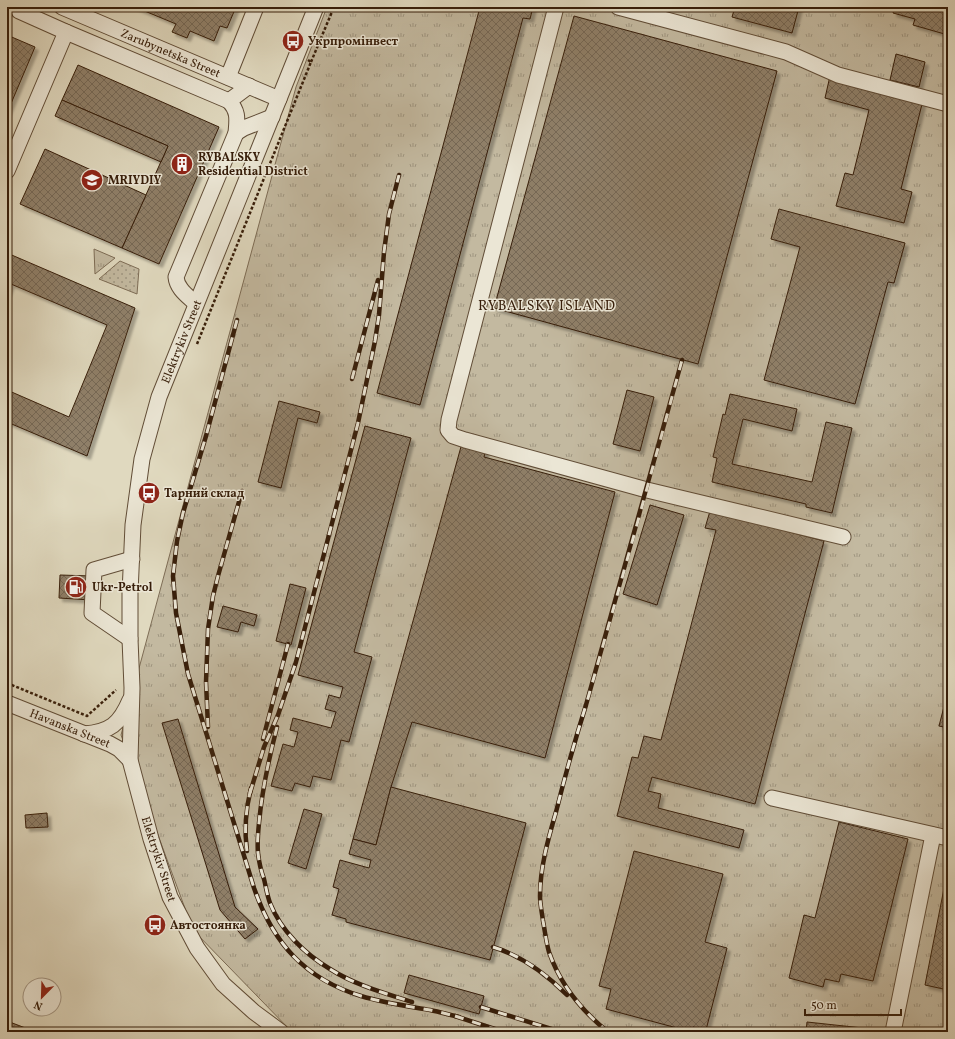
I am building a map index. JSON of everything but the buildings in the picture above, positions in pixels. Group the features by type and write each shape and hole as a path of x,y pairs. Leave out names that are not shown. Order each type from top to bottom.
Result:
{"street":[{"name":"Zarubynetska Street","path":"62,7 279,99"},
{"path":"228,77 256,7"},
{"name":"Elektrykiv Street","path":"281,1032 254,1012 223,984 197,948 170,897 151,839 130,760 132,695 130,639 133,525 142,459 159,397 316,7"},
{"path":"556,7 449,420 448,430 454,436 465,440 647,490 843,537"},
{"path":"618,7 786,52 838,74 948,104"},
{"path":"17,8 66,32 229,101 235,107 237,115 236,134 176,277 176,282 182,292 196,304"},
{"path":"8,164 66,32"},
{"path":"229,101 249,86"},
{"path":"236,134 244,128 272,117"},
{"path":"130,639 92,613 94,570 132,559"},
{"name":"Elektrykiv Street","path":"84,734 102,731 114,724 123,714 132,695"},
{"name":"Havanska Street","path":"7,703 110,744 130,760"},
{"path":"772,798 948,838"},
{"path":"893,1032 933,835"}],"path":[{"path":"196,346 334,7"},
{"path":"296,55 311,62"},
{"path":"7,684 87,716 116,690"}],"green space":[{"path":"327,7 948,7 948,1032 292,1032 193,930 121,735 296,87"},
{"path":"94,249 115,258 95,274"},
{"path":"120,261 139,269 137,294 99,279"}],"railway":[{"path":"250,793 264,747 278,715 296,662 358,423 379,315 384,252 389,214 399,175"},
{"path":"352,379 378,280"},
{"path":"237,320 206,436 183,513 177,541 173,576 176,613 188,674 254,888 262,908 281,942 308,969 323,980 341,989 361,996 459,1017"},
{"path":"608,1032 589,1015 573,996 559,975 554,964 547,944 541,905 541,875 547,843 623,576 682,360"},
{"path":"208,727 206,682 208,629 213,596 242,491"},
{"path":"263,739 288,644"},
{"path":"277,727 264,786 258,830 258,853 260,866 269,900 275,913 280,923 295,941 321,963 340,975 360,984 412,1002"},
{"path":"247,851 246,819 251,788"},
{"path":"493,947 514,955 533,966 567,995"},
{"path":"481,1007 561,1032"},
{"path":"455,1016 504,1032"}],"place":[{"name":"Укрпромінвест","path":"293,41"},
{"name":"RYBALSKY Residential District","path":"182,164"},
{"name":"MRIYDIY","path":"92,180"},
{"name":"Тарний склад","path":"149,493"},
{"name":"Ukr-Petrol","path":"76,587"},
{"name":"Автостоянка","path":"155,925"}],"district":[{"name":"RYBALSKY ISLAND","path":"547,305"}]}
